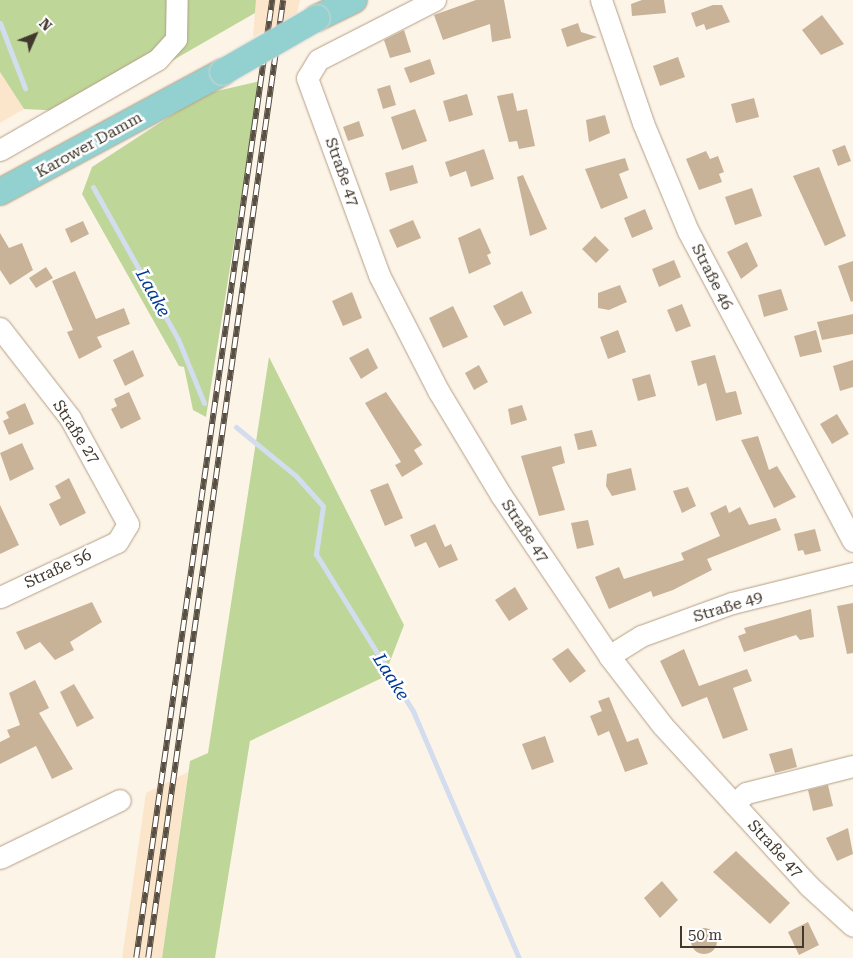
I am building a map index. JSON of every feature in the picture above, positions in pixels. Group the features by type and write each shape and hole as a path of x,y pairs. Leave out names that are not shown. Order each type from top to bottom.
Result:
{"main road":[{"name":"Karower Damm","path":"0,192 57,164 317,18 354,0"}],"street":[{"path":"0,150 35,132 158,59 176,39 177,0"},
{"name":"Straße 47","path":"435,0 396,17 309,69 307,78 379,275 431,375 501,495 609,656 663,726 734,804 853,926"},
{"name":"Straße 46","path":"600,0 643,123 688,231 853,541"},
{"name":"Straße 27","path":"0,328 70,418 126,513 126,532 117,542"},
{"name":"Straße 56","path":"0,597 117,542"},
{"name":"Straße 49","path":"609,656 641,636 732,603 853,573"},
{"path":"734,804 746,793 853,766"},
{"path":"0,858 120,800"}],"shaded area":[{"path":"256,0 300,0 297,13 253,37"},
{"path":"0,72 24,109 0,123"},
{"path":"188,772 162,958 122,958 146,793"}],"green space":[{"path":"0,0 256,0 255,13 83,112 24,109 0,72"},
{"path":"260,81 206,417 193,410 184,367 179,366 82,194 92,167 204,94"},
{"path":"269,357 404,625 384,677 250,741 215,958 162,958 190,761 208,753"}],"building":[{"path":"476,0 504,0 511,38 492,42 490,24 443,40 434,15"},
{"path":"642,0 664,0 666,13 632,16 631,4"},
{"path":"713,5 722,5 730,22 706,30 704,24 696,27 691,13"},
{"path":"822,15 844,44 821,55 802,30"},
{"path":"578,23 581,32 597,37 567,47 561,29"},
{"path":"404,30 411,52 390,58 384,40"},
{"path":"678,57 685,77 660,86 653,66"},
{"path":"430,59 435,74 410,83 404,68"},
{"path":"390,85 396,105 383,109 377,89"},
{"path":"513,93 517,111 527,109 535,146 519,149 517,141 509,142 497,96"},
{"path":"467,94 473,115 449,122 443,101"},
{"path":"754,98 759,117 736,123 731,104"},
{"path":"415,109 427,141 402,150 391,117"},
{"path":"605,115 610,133 589,142 586,120"},
{"path":"359,121 364,136 348,141 343,127"},
{"path":"845,145 851,161 838,166 832,150"},
{"path":"484,149 494,179 471,187 466,171 450,177 445,162"},
{"path":"706,151 710,159 718,156 724,172 719,174 722,182 699,190 686,159"},
{"path":"625,158 629,170 619,174 628,198 601,209 585,169"},
{"path":"413,165 418,183 390,191 385,173"},
{"path":"819,167 846,236 825,246 793,176"},
{"path":"523,175 547,229 530,236 517,177"},
{"path":"752,188 762,216 735,225 725,197"},
{"path":"645,209 653,229 632,238 624,218"},
{"path":"413,220 421,238 397,248 389,230"},
{"path":"83,221 89,234 71,243 65,229"},
{"path":"480,228 491,253 487,255 491,264 469,274 458,238"},
{"path":"0,233 9,248 22,243 33,270 10,285 0,270"},
{"path":"595,236 609,250 596,263 582,249"},
{"path":"747,242 758,266 741,279 727,252"},
{"path":"674,260 681,277 659,287 652,269"},
{"path":"853,261 853,301 851,302 838,266"},
{"path":"46,267 53,278 36,288 29,278"},
{"path":"75,271 96,319 124,308 130,324 97,337 102,347 79,359 67,332 73,330 52,281"},
{"path":"620,285 627,302 609,310 598,308 598,293"},
{"path":"781,289 788,310 764,317 758,295"},
{"path":"522,291 532,313 504,326 493,306"},
{"path":"352,292 362,318 343,326 332,301"},
{"path":"682,304 691,326 676,332 667,310"},
{"path":"453,306 468,337 443,348 429,318"},
{"path":"853,314 853,334 822,340 817,322"},
{"path":"618,330 626,352 608,359 600,337"},
{"path":"816,330 822,352 800,357 794,336"},
{"path":"368,348 378,368 361,379 349,358"},
{"path":"133,350 144,376 125,386 113,360"},
{"path":"715,355 726,393 736,391 742,414 716,421 706,383 698,386 691,361"},
{"path":"853,360 853,387 840,391 833,366"},
{"path":"479,365 488,382 474,390 465,373"},
{"path":"650,374 656,396 638,401 632,379"},
{"path":"129,392 141,419 121,429 111,409 117,406 114,399"},
{"path":"386,392 422,445 414,450 423,464 402,477 395,465 401,462 365,403"},
{"path":"25,403 34,424 9,435 3,421 9,418 6,412"},
{"path":"522,405 527,420 511,425 508,409"},
{"path":"837,414 849,434 832,444 820,424"},
{"path":"592,430 597,446 578,450 574,434"},
{"path":"758,436 769,470 777,466 796,497 774,508 741,440"},
{"path":"22,443 34,469 10,481 0,453"},
{"path":"561,446 565,463 552,467 565,510 539,516 521,456"},
{"path":"631,468 636,490 612,496 606,486 607,474"},
{"path":"69,478 86,513 60,526 49,504 61,498 55,486"},
{"path":"388,483 403,518 385,526 370,490"},
{"path":"688,487 696,506 682,513 673,491"},
{"path":"0,505 19,545 0,554"},
{"path":"726,505 729,513 740,507 749,525 776,518 781,530 707,559 712,570 673,590 653,597 651,591 609,609 595,577 619,567 624,579 684,560 681,553 720,536 710,513"},
{"path":"588,520 594,545 577,549 571,523"},
{"path":"435,524 445,547 451,544 458,560 439,568 426,542 415,547 410,535"},
{"path":"815,529 821,551 805,555 803,550 798,551 794,534"},
{"path":"515,587 528,609 509,621 495,600"},
{"path":"92,602 102,622 70,642 74,650 55,660 40,642 25,650 16,632"},
{"path":"853,603 853,653 847,654 837,606"},
{"path":"811,609 814,637 800,640 796,635 744,652 738,636 746,633 744,628"},
{"path":"568,648 586,671 570,683 552,659"},
{"path":"684,649 699,686 747,669 752,681 733,688 748,730 723,739 707,697 682,707 660,661"},
{"path":"35,680 49,708 39,713 73,769 52,779 36,746 0,764 0,742 10,737 7,730 20,725 9,693"},
{"path":"74,684 94,718 77,727 60,692"},
{"path":"609,697 627,742 638,738 648,764 625,772 609,731 598,736 590,716 602,711 598,701"},
{"path":"545,736 554,762 532,770 522,744"},
{"path":"792,748 797,767 775,773 769,754"},
{"path":"828,785 833,806 813,811 808,790"},
{"path":"848,828 853,854 837,861 826,838"},
{"path":"736,851 790,903 770,924 713,872"},
{"path":"662,881 678,900 660,918 644,898"},
{"path":"808,922 819,945 799,955 788,932"},
{"path":"704,928 713,932 717,941 713,950 704,954 695,950 691,941 695,932"}],"waterway":[{"name":"Laake","path":"0,23 25,88"},
{"name":"Laake","path":"93,187 178,339 204,403"},
{"name":"Laake","path":"236,427 296,476 323,506 316,554 413,711 519,958"}],"railway":[{"path":"136,958 272,0"},
{"path":"148,958 283,0"}]}
